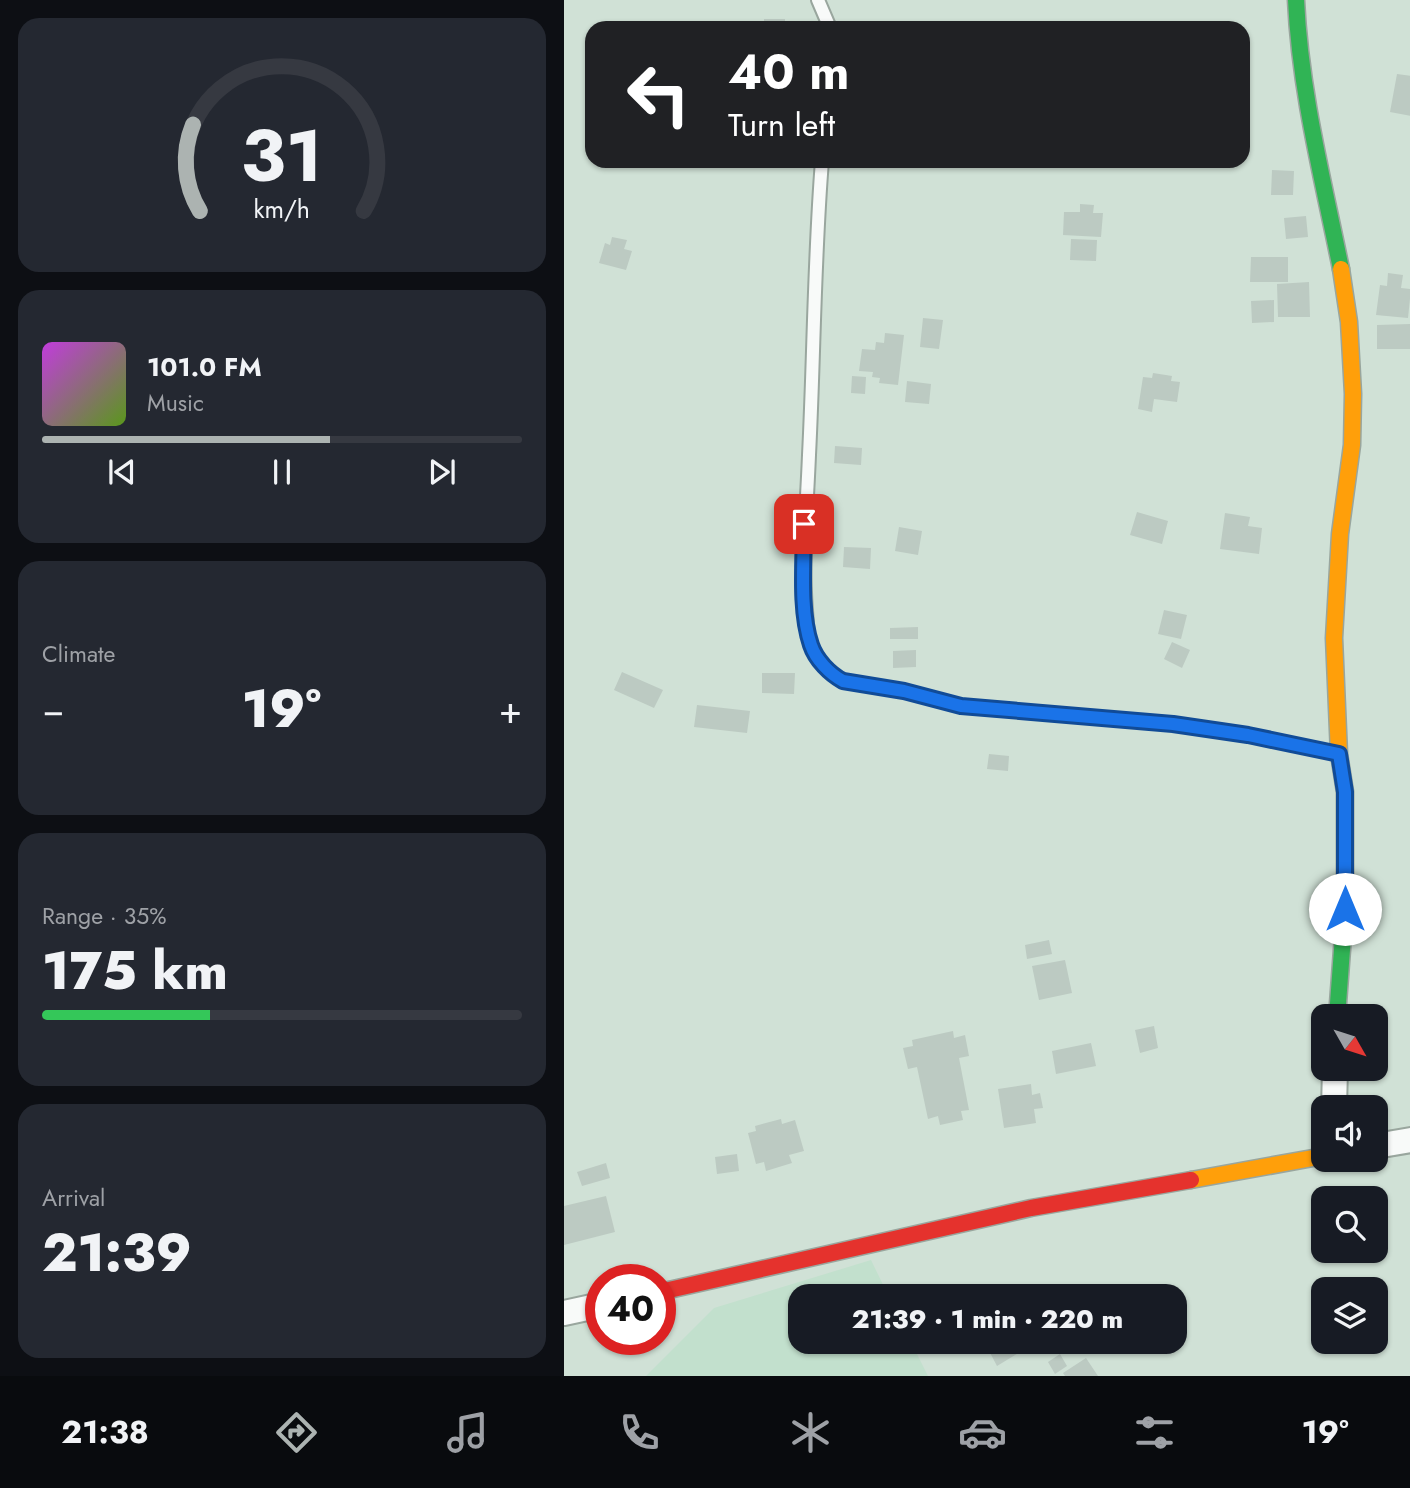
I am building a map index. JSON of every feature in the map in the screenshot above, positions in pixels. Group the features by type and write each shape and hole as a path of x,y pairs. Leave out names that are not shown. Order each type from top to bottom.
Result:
{"street":[{"path":"1296,0 1298,41 1345,295 1353,394 1352,445 1340,534 1334,638 1339,754 1345,792 1345,909 1338,1004"},
{"path":"1388,1144 1410,1140"},
{"path":"676,1288 1031,1208 1311,1158"},
{"path":"564,1313 585,1308"}],"lane":[{"path":"818,0 827,21"},
{"path":"821,168 815,242 804,591 811,646 822,664 843,681 904,691 961,706 1173,724 1248,735 1339,754"}],"shaded area":[{"path":"871,1260 883,1284 792,1284"},
{"path":"788,1285 788,1354 917,1354 928,1376 646,1376 667,1355 676,1355 676,1346 714,1308"}],"building":[{"path":"764,19 785,19 785,21"},
{"path":"1397,74 1411,76 1411,116 1390,112"},
{"path":"1272,170 1294,171 1293,195 1271,195"},
{"path":"1080,204 1094,205 1093,213 1103,213 1101,237 1063,235 1064,212 1080,212"},
{"path":"1306,216 1308,237 1286,239 1284,218"},
{"path":"612,237 627,240 624,249 632,251 626,270 599,263 605,243 610,245"},
{"path":"1071,239 1097,240 1096,261 1070,260"},
{"path":"1251,257 1288,257 1288,282 1250,282"},
{"path":"1388,273 1403,275 1401,288 1411,289 1408,318 1376,315 1380,285 1387,286"},
{"path":"1309,282 1310,317 1278,317 1277,284"},
{"path":"1274,300 1274,322 1252,323 1251,301"},
{"path":"923,318 943,320 939,349 920,347"},
{"path":"1411,324 1411,349 1377,349 1377,325"},
{"path":"885,333 904,335 898,385 879,383 880,378 872,377 873,372 859,371 862,349 875,350 876,342 884,343"},
{"path":"1153,373 1172,376 1171,381 1180,382 1177,402 1154,399 1152,412 1138,409 1143,377 1152,378"},
{"path":"852,376 866,377 865,394 851,393"},
{"path":"907,381 931,384 929,404 905,402"},
{"path":"835,446 862,448 861,465 834,463"},
{"path":"1137,512 1168,521 1162,544 1130,535"},
{"path":"1225,513 1250,517 1248,526 1262,528 1259,554 1220,549"},
{"path":"899,527 922,531 918,555 895,551"},
{"path":"844,547 871,548 870,569 843,567"},
{"path":"1164,610 1187,615 1181,639 1158,634"},
{"path":"918,627 918,639 890,639 890,628"},
{"path":"1172,642 1190,650 1182,668 1164,659"},
{"path":"916,650 916,667 893,668 893,651"},
{"path":"622,672 663,690 654,708 614,690"},
{"path":"762,673 795,673 794,694 762,693"},
{"path":"697,705 750,711 747,733 694,727"},
{"path":"989,754 1009,756 1008,771 987,769"},
{"path":"1049,940 1052,954 1027,959 1025,945"},
{"path":"1065,960 1072,993 1039,1000 1032,966"},
{"path":"1154,1026 1158,1048 1140,1053 1135,1030"},
{"path":"953,1031 954,1038 965,1035 969,1056 959,1058 969,1110 961,1111 963,1120 940,1125 938,1116 928,1119 917,1067 908,1069 903,1048 913,1046 912,1040"},
{"path":"1091,1043 1096,1066 1056,1074 1052,1051"},
{"path":"1031,1084 1032,1095 1040,1093 1043,1108 1034,1109 1036,1123 1004,1128 998,1089"},
{"path":"781,1119 782,1124 795,1120 804,1151 789,1155 792,1163 766,1171 764,1162 756,1164 748,1133 756,1131 755,1126"},
{"path":"737,1154 739,1171 717,1174 715,1157"},
{"path":"606,1163 610,1178 582,1186 577,1172"},
{"path":"606,1196 615,1232 564,1245 564,1206"},
{"path":"991,1354 1017,1354 997,1366"},
{"path":"1060,1354 1067,1366 1055,1374 1048,1362"},
{"path":"1086,1358 1098,1376 1065,1376 1063,1373"}],"traffic: fast":[{"path":"1296,0 1307,102 1341,269"},
{"path":"1338,1004 1345,875"}],"traffic: slow":[{"path":"1341,269 1349,322 1353,394 1352,445 1340,534 1334,638 1339,754 1345,792 1345,875"},
{"path":"1191,1180 1311,1158"}],"traffic: jam":[{"path":"676,1288 1031,1208 1191,1180"}],"route":[{"path":"804,524 804,591 811,646 822,664 843,681 904,691 961,706 1173,724 1248,735 1339,754 1345,792 1345,909"}]}
